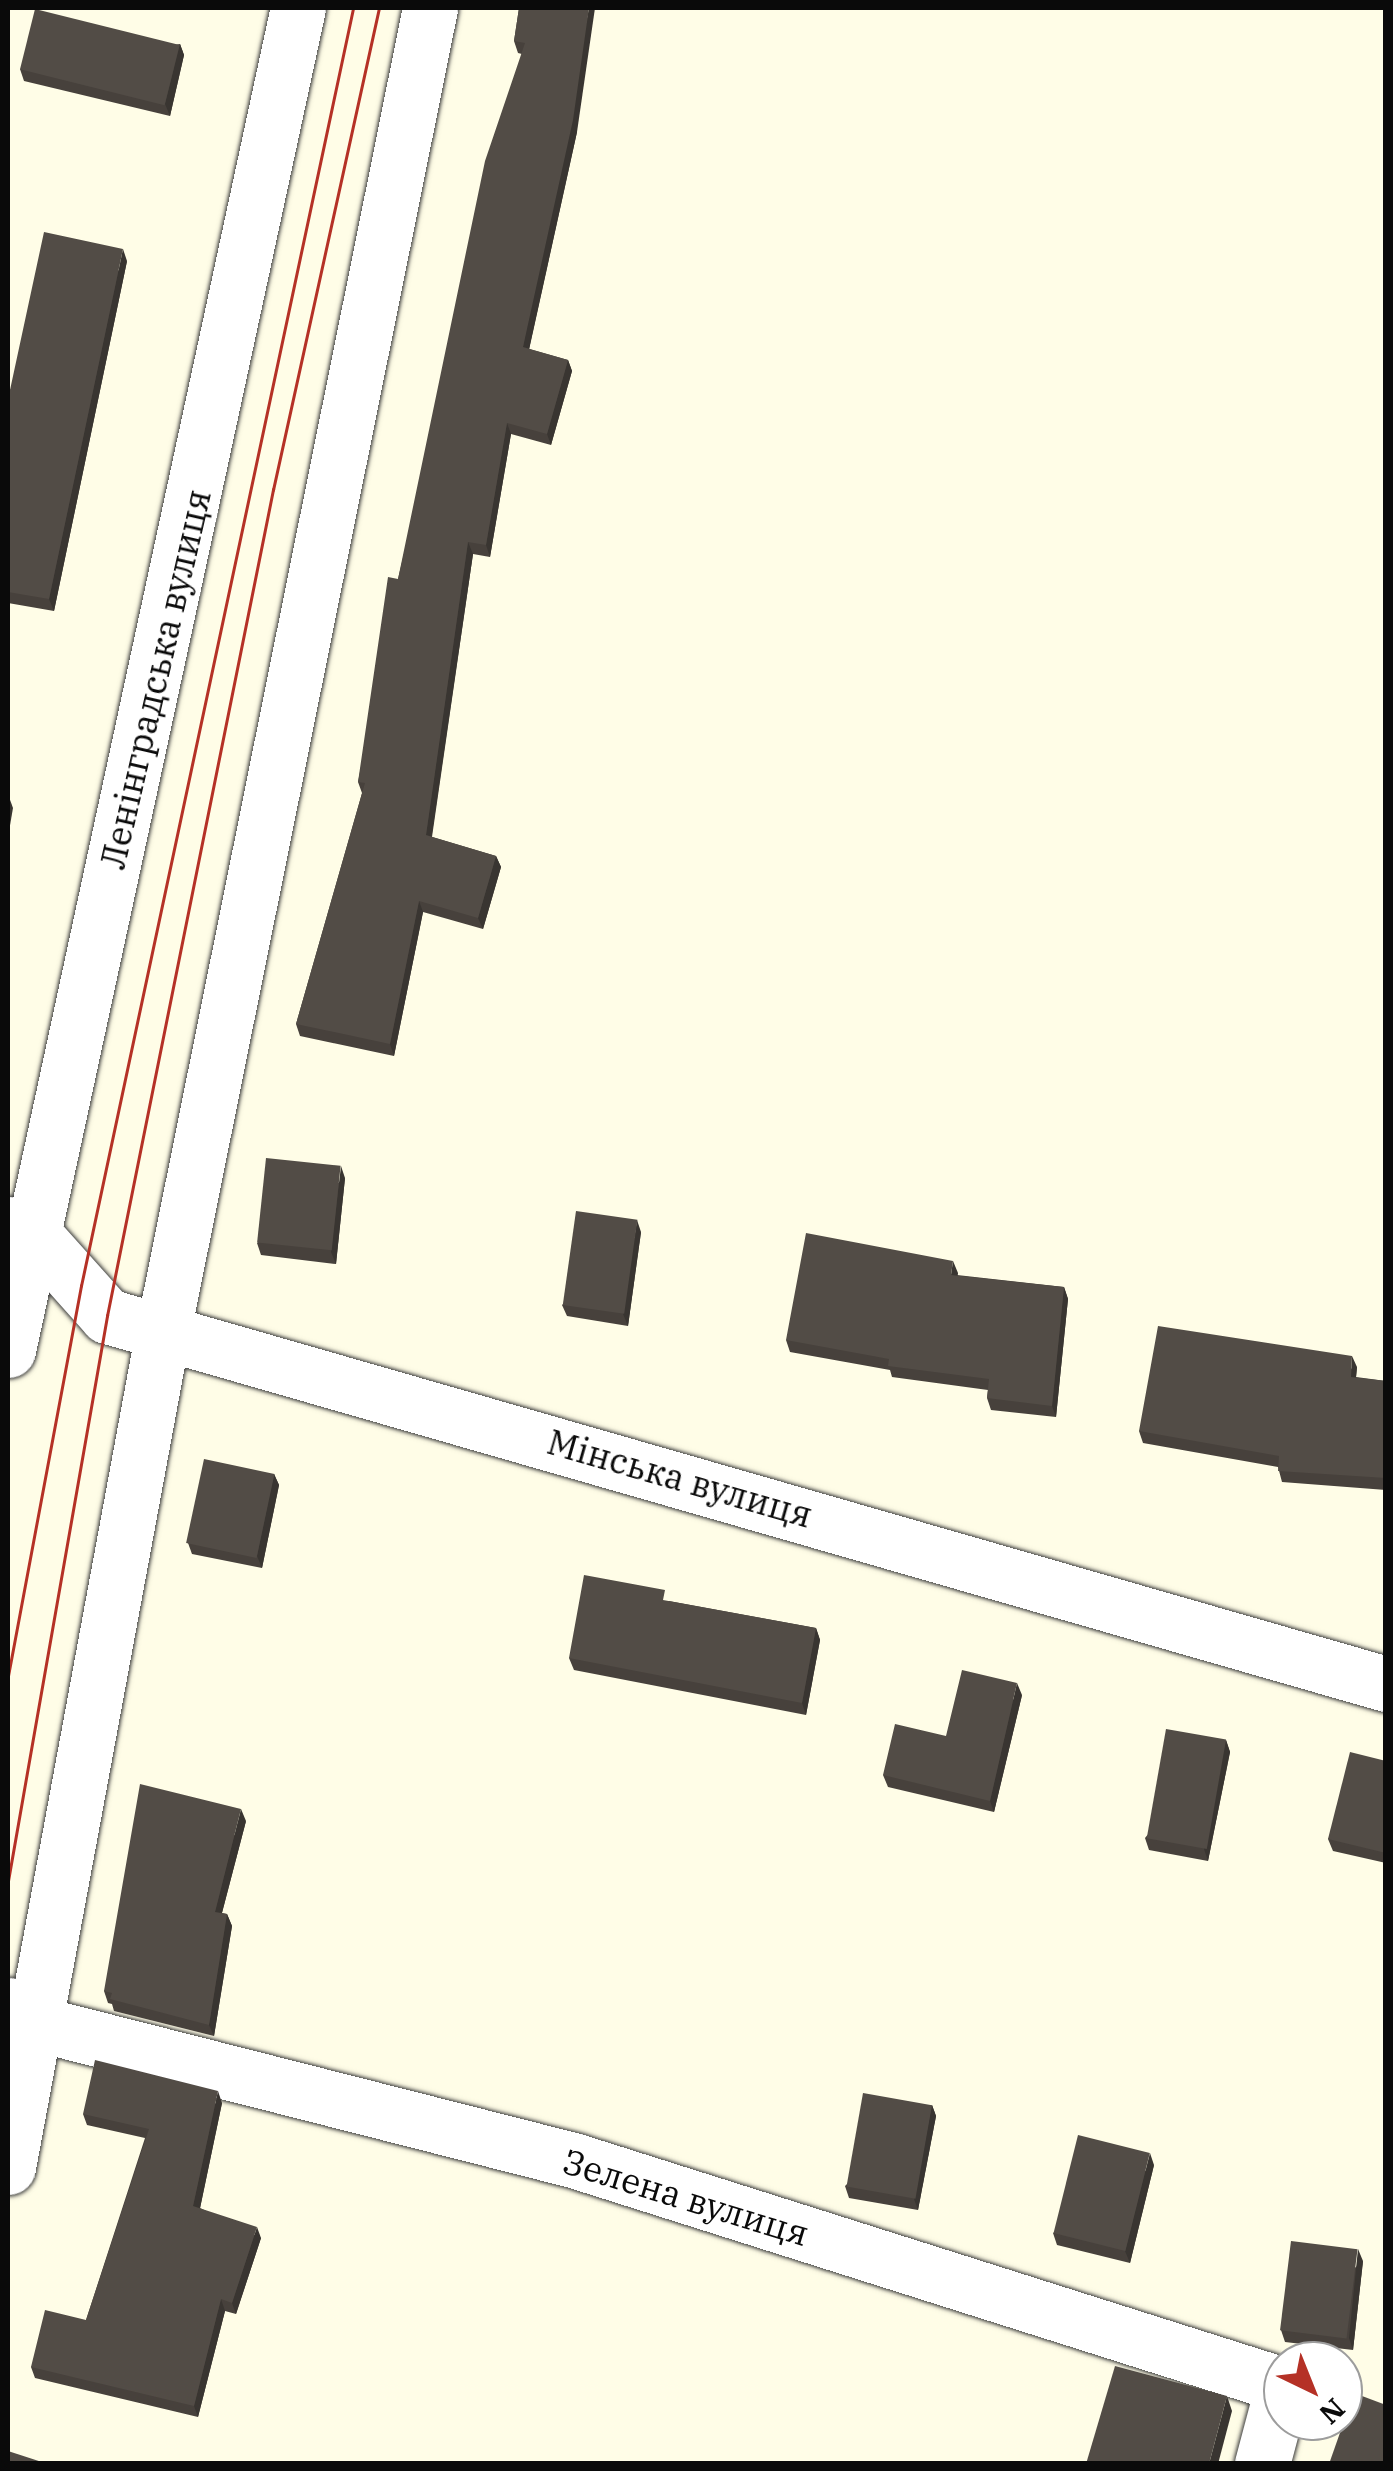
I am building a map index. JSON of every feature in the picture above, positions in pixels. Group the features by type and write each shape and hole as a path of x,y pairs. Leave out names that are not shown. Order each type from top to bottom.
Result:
{"street":[{"name":"Ленінградська вулиця","path":"8,1350 20,1228 298,8"},
{"path":"8,2167 21,2014 430,8"},
{"name":"Мінська вулиця","path":"20,1228 107,1316 1386,1684"},
{"name":"Зелена вулиця","path":"21,2014 573,2160 1283,2385 1262,2464"}],"building":[{"path":"519,8 589,8 573,120 523,347 568,360 547,434 507,423 486,545 468,542 426,835 496,856 478,918 419,901 390,1044 296,1024 365,783 358,782 388,577 398,579 485,161 525,43 514,41"},
{"path":"35,9 180,45 165,105 20,69"},
{"path":"44,232 123,249 49,599 8,592 8,390"},
{"path":"266,1158 341,1166 332,1250 257,1243"},
{"path":"576,1211 637,1220 624,1314 563,1305"},
{"path":"806,1233 953,1261 951,1275 1064,1287 1052,1406 987,1398 989,1379 888,1366 889,1359 786,1340"},
{"path":"1158,1326 1352,1356 1351,1377 1386,1381 1386,1478 1278,1471 1279,1456 1139,1431"},
{"path":"204,1459 274,1474 257,1558 186,1543"},
{"path":"584,1575 665,1590 663,1600 816,1628 802,1703 569,1658"},
{"path":"962,1670 1017,1683 990,1801 883,1775 895,1724 946,1736"},
{"path":"1166,1729 1226,1740 1207,1849 1147,1838"},
{"path":"1350,1752 1386,1761 1386,1853 1328,1839"},
{"path":"140,1784 241,1809 215,1912 227,1914 209,2025 110,1999 112,1993 104,1991"},
{"path":"95,2060 218,2091 193,2206 257,2227 232,2303 221,2299 194,2406 31,2367 45,2310 86,2320 149,2129 83,2114"},
{"path":"863,2093 932,2105 915,2199 847,2187"},
{"path":"1078,2135 1150,2153 1125,2251 1054,2233"},
{"path":"1291,2241 1358,2249 1347,2338 1280,2330"},
{"path":"1115,2366 1227,2396 1209,2464 1086,2464"},
{"path":"1363,2396 1386,2405 1386,2464 1329,2464 1337,2441 1363,2441"},
{"path":"8,2451 48,2464 8,2464"}],"tram line":[{"path":"8,1676 81,1286 353,8"},
{"path":"8,1881 107,1316 273,490 379,8"}]}
